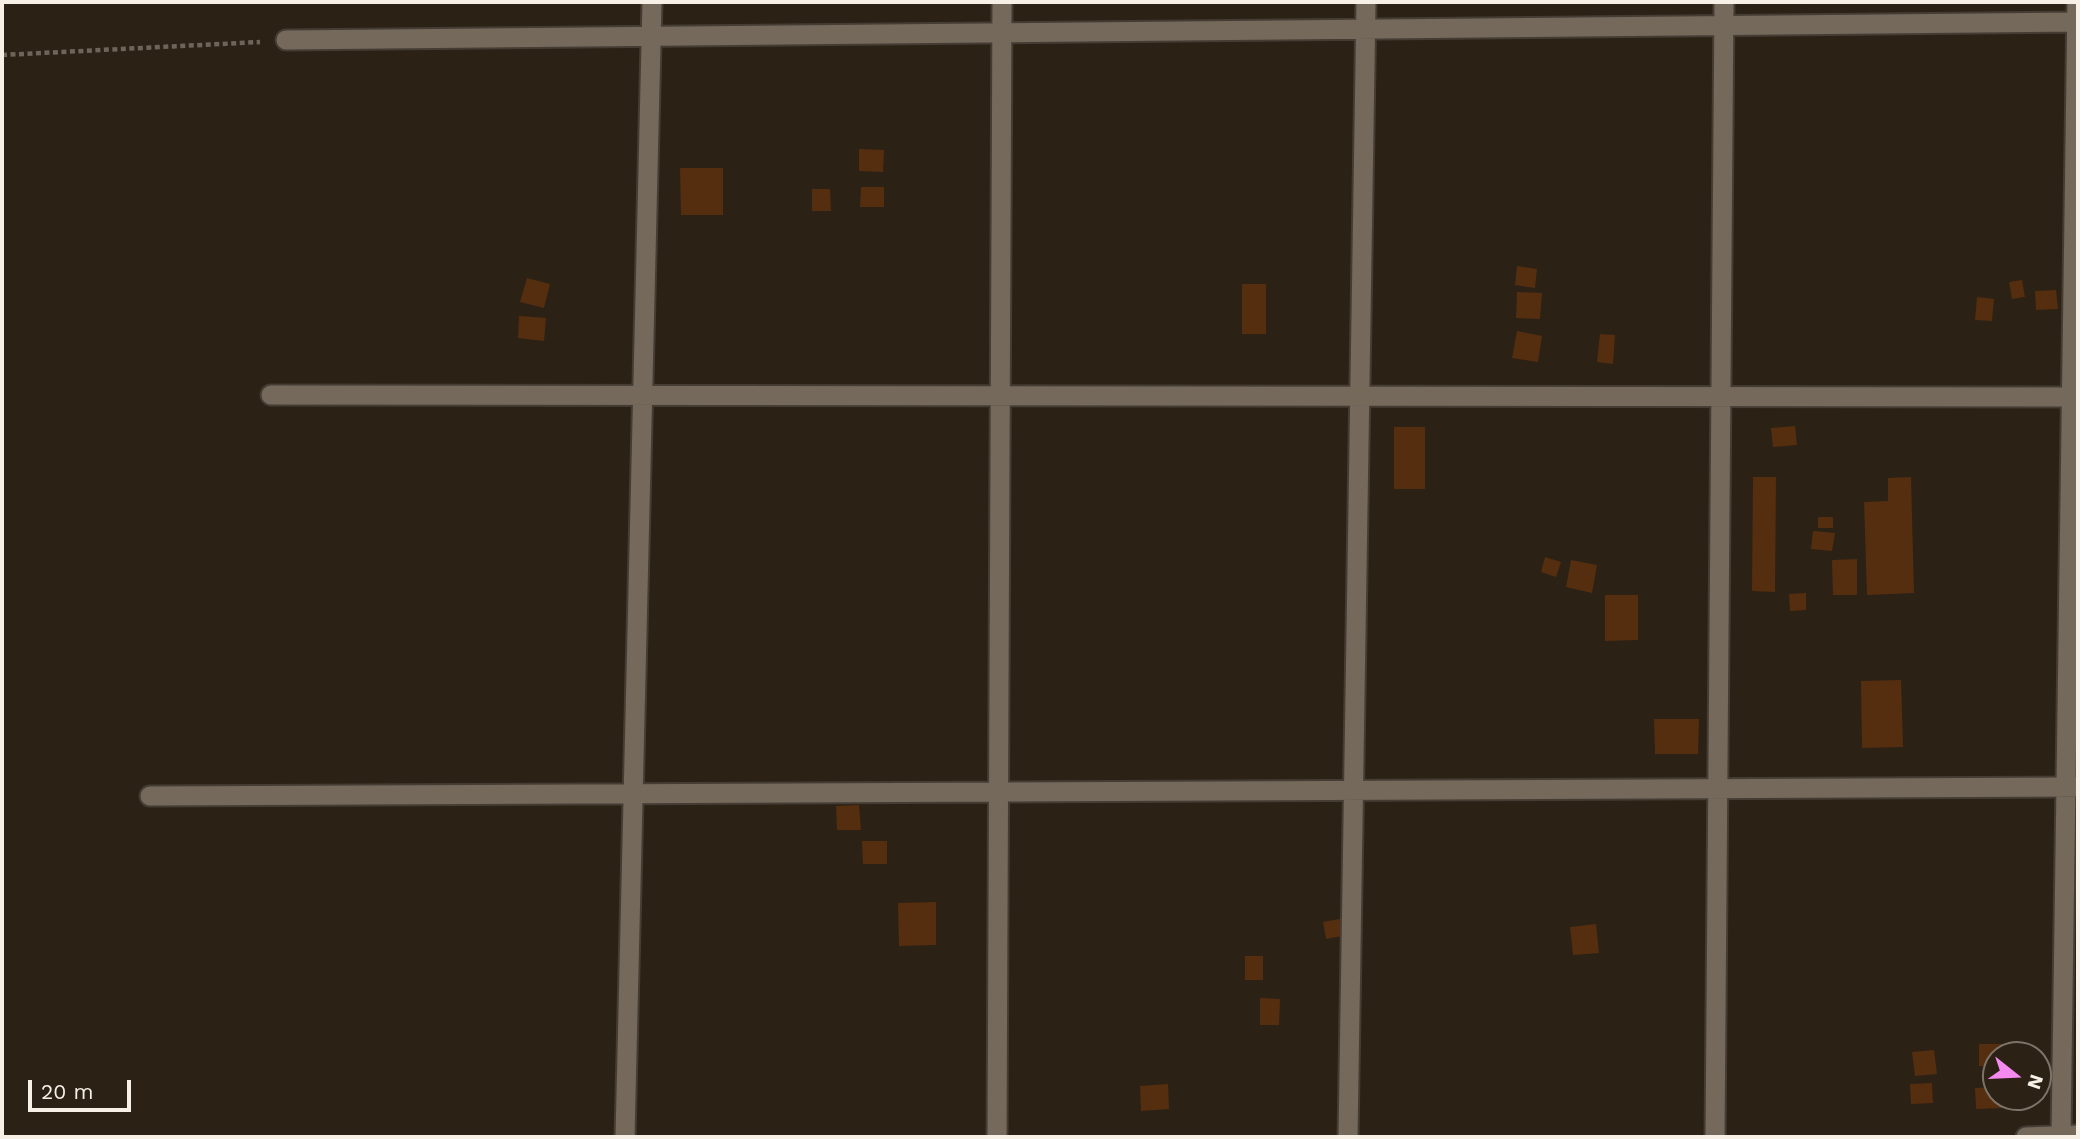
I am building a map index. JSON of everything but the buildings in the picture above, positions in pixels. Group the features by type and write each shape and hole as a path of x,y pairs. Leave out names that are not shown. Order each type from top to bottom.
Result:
{"street":[{"path":"625,1137 652,2"},
{"path":"997,1137 1002,2"},
{"path":"1348,1137 1366,2"},
{"path":"1715,1137 1724,2"},
{"path":"2026,1137 2067,1136 2077,2"},
{"path":"286,40 2077,22"},
{"path":"271,395 2075,397"},
{"path":"150,796 2072,787"}],"path":[{"path":"2,55 286,40"}]}
